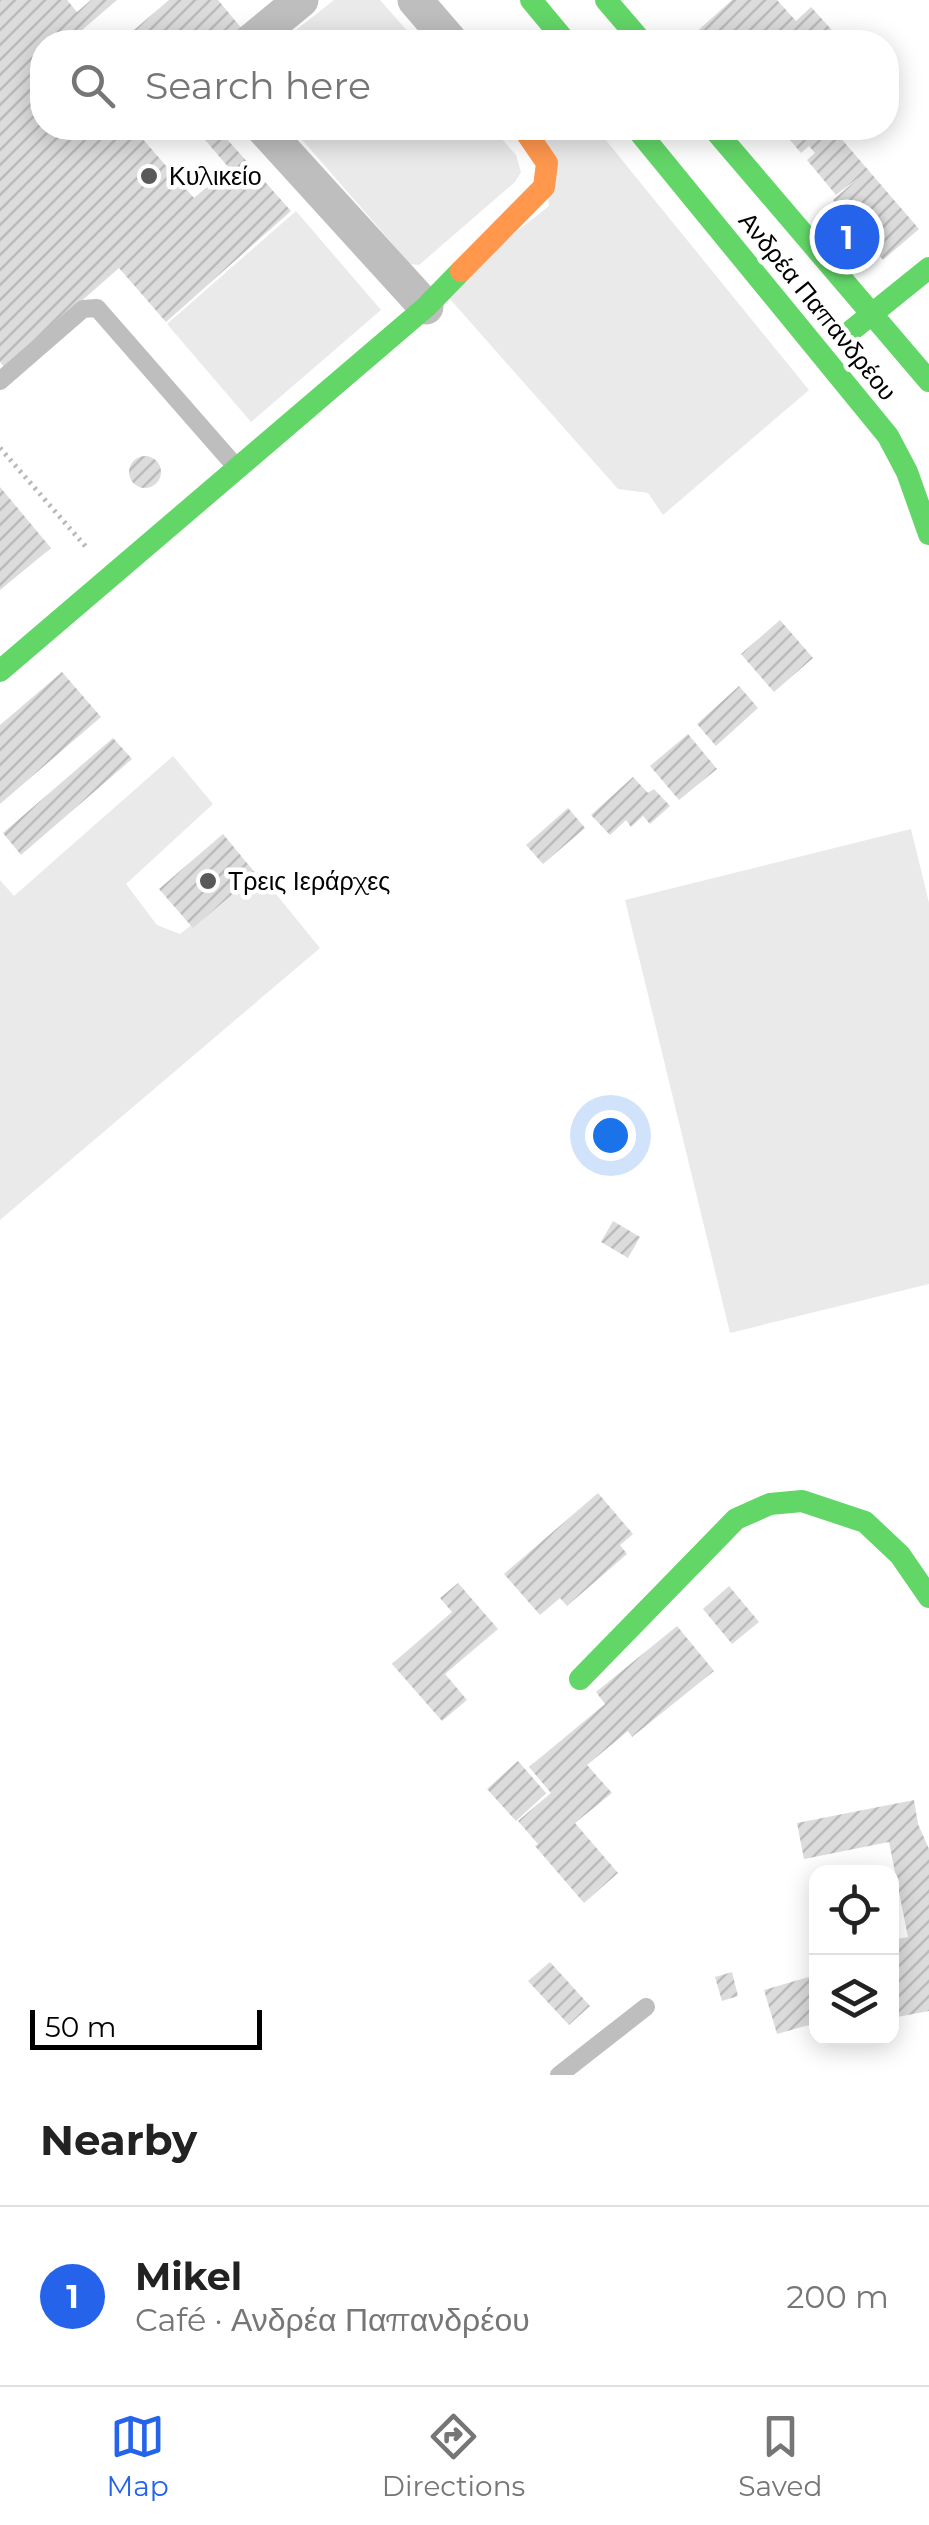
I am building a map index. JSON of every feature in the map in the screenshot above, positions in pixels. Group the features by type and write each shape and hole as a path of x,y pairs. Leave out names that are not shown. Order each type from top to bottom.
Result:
{"street":[{"path":"265,30 301,0"},
{"path":"415,0 441,30"},
{"path":"531,0 556,30"},
{"path":"606,0 632,30"},
{"path":"274,140 426,307"},
{"path":"0,670 426,307 548,180 550,172 545,158 532,140"},
{"name":"Ανδρέα Παπανδρέου","path":"646,140 888,436 929,534"},
{"name":"Ανδρέα Παπανδρέου","path":"723,140 929,381"},
{"path":"822,355 929,268"},
{"path":"580,1679 736,1519 770,1504 802,1501 865,1522 900,1555 929,1597"}],"lane":[{"path":"0,381 82,309 96,308 237,468"},
{"path":"558,2075 646,2007"}],"path":[{"path":"0,448 110,576"}],"shaded area":[{"path":"334,0 380,0 406,30 296,30"},
{"path":"302,140 503,140 516,155 521,172 515,182 419,265 410,264"},
{"path":"541,140 606,140 809,390 663,515 648,493 618,489 442,290 549,206"},
{"path":"296,211 381,310 251,422 167,324"},
{"path":"173,756 213,804 126,884 157,925 180,934 258,872 320,948 0,1220 0,880 14,896"},
{"path":"911,829 929,903 929,1284 730,1333 625,900"}],"building":[{"path":"0,0 67,0 77,12 91,0 117,0 82,30 30,30 30,140 143,140 194,198 229,168 205,140 228,140 291,211 166,322 119,268 5,368 0,362"},
{"path":"169,0 218,0 243,30 134,30"},
{"path":"732,0 777,0 796,21 811,7 832,30 699,30"},
{"path":"790,140 842,140 919,229 883,260 833,200 862,175 836,195 807,160 815,153 809,146 801,153"},
{"path":"145,456 156,461 161,472 156,483 145,488 134,483 129,472 134,461"},
{"path":"0,487 51,548 0,590"},
{"path":"780,620 813,658 774,692 741,654"},
{"path":"62,672 101,717 0,804 0,725"},
{"path":"739,686 758,708 716,746 697,724"},
{"path":"688,734 717,769 679,800 650,766"},
{"path":"113,738 132,759 21,855 3,833"},
{"path":"633,777 648,793 654,789 670,806 650,824 643,816 631,827 626,820 610,835 591,815"},
{"path":"568,808 585,828 543,864 526,845"},
{"name":"Τρεις Ιεράρχες","path":"223,834 256,874 193,928 159,889"},
{"path":"613,1221 640,1237 628,1258 601,1242"},
{"path":"598,1493 633,1534 620,1545 627,1554 567,1606 560,1598 540,1615 504,1574"},
{"path":"458,1583 498,1629 445,1674 467,1700 442,1721 392,1664 452,1612 440,1598"},
{"path":"729,1586 759,1622 732,1644 703,1609"},
{"path":"677,1626 714,1671 632,1737 628,1731 587,1765 612,1793 575,1823 618,1873 584,1903 518,1821 551,1793 529,1767 605,1704 596,1692"},
{"path":"518,1761 546,1793 516,1821 487,1789"},
{"path":"914,1800 918,1824 929,1849 929,2011 899,2017 899,1939 908,1937 899,1892 899,1865 894,1865 889,1842 804,1859 797,1823"},
{"path":"550,1962 590,2006 569,2025 528,1981"},
{"path":"732,1972 738,1996 722,2001 715,1977"},
{"path":"809,1977 809,2025 777,2034 764,1990"}],"traffic: fast":[{"path":"531,0 556,30"},
{"path":"606,0 632,30"},
{"path":"646,140 888,436 907,472 929,534"},
{"path":"723,140 929,381"},
{"path":"847,334 929,268"},
{"path":"0,671 426,307 461,271"},
{"path":"580,1679 736,1519 770,1504 802,1501 865,1522 900,1555 929,1597"}],"traffic: slow":[{"path":"461,271 544,187 547,163 531,140"}],"place":[{"name":"Κυλικείο","path":"149,176"},
{"name":"Mikel","path":"847,237"},
{"name":"Τρεις Ιεράρχες","path":"208,881"}]}
